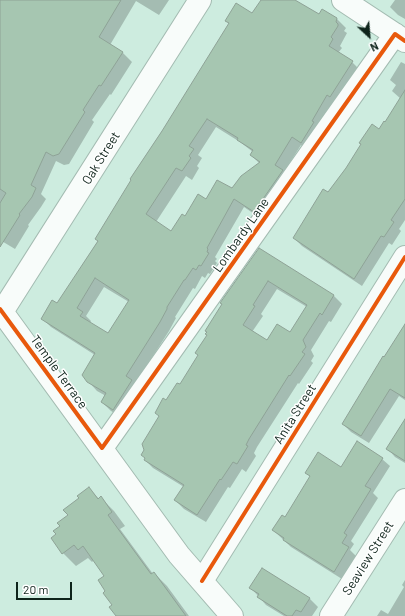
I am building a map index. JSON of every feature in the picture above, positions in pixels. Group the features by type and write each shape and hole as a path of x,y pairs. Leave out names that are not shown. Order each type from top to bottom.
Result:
{"street":[{"name":"Oak Street","path":"1,312 200,0"},
{"path":"343,0 400,37"},
{"name":"Lombardy Lane","path":"102,448 400,37"},
{"name":"Anita Street","path":"202,581 405,257"},
{"name":"Temple Terrace","path":"1,312 179,555 232,616"},
{"name":"Seaview Street","path":"331,616 405,500"}],"building":[{"path":"0,0 121,0 99,37 123,52 83,110 85,112 59,154 53,156 46,152 31,185 36,188 32,197 19,214 20,215 0,247 0,203 6,193 0,189"},
{"path":"261,0 295,0 319,14 322,9 337,18 336,22 338,26 331,37 333,39 329,46 353,61 330,97 327,95 312,121 314,122 301,143 292,137 275,165 283,170 254,212 234,199 207,248 207,252 209,253 201,266 199,265 196,270 193,268 184,280 126,376 132,380 113,410 101,402 106,393 87,382 82,375 95,353 41,319 52,300 57,303 98,241 95,239 131,180 130,179 162,131 229,23 225,21 236,3 252,13","holes":["207,119 238,138 237,140 253,150 250,155 260,162 241,176 232,188 217,180 206,199 198,194 185,216 182,214 171,231 146,214 176,168 182,171 191,158 189,156 194,149 189,146","95,278 129,300 108,333 80,316 83,312 77,308"]},
{"path":"405,90 405,199 391,220 394,222 384,237 381,236 354,279 293,238 323,189 328,192 346,168 361,144 359,143 372,124 379,129"},
{"path":"259,248 334,295 322,315 320,313 303,340 306,347 302,352 305,354 290,376 289,375 249,439 246,445 248,446 237,464 233,462 221,480 220,479 197,515 174,500 184,485 144,460 145,458 141,455 144,450 142,444 159,416 155,413 163,398 166,400 177,383 180,384 198,355 195,353 207,335 205,334 207,332 205,331 222,304 220,303","holes":["268,281 307,305 290,332 277,324 267,340 243,325"]},
{"path":"405,324 405,398 390,389 361,436 342,424 383,356 384,357"},
{"path":"405,419 405,461 386,449"},
{"path":"357,441 383,458 365,486 371,489 344,533 347,535 342,543 349,547 334,572 283,540 284,538 272,530 282,515 285,517 310,476 305,473 318,452 341,467"},
{"path":"89,487 98,499 101,496 112,512 108,515 151,574 154,572 186,616 116,616 109,607 112,605 103,593 105,591 98,580 104,576 83,546 78,550 74,545 62,554 51,538 56,534 53,531 60,526 57,523 68,515 63,510 79,498 77,496"},
{"path":"262,568 310,598 301,612 296,610 292,616 287,616 257,597 259,594 249,588"}],"cycle path":[{"path":"0,309 102,448 395,34 405,41"},
{"path":"202,581 405,257"}]}
